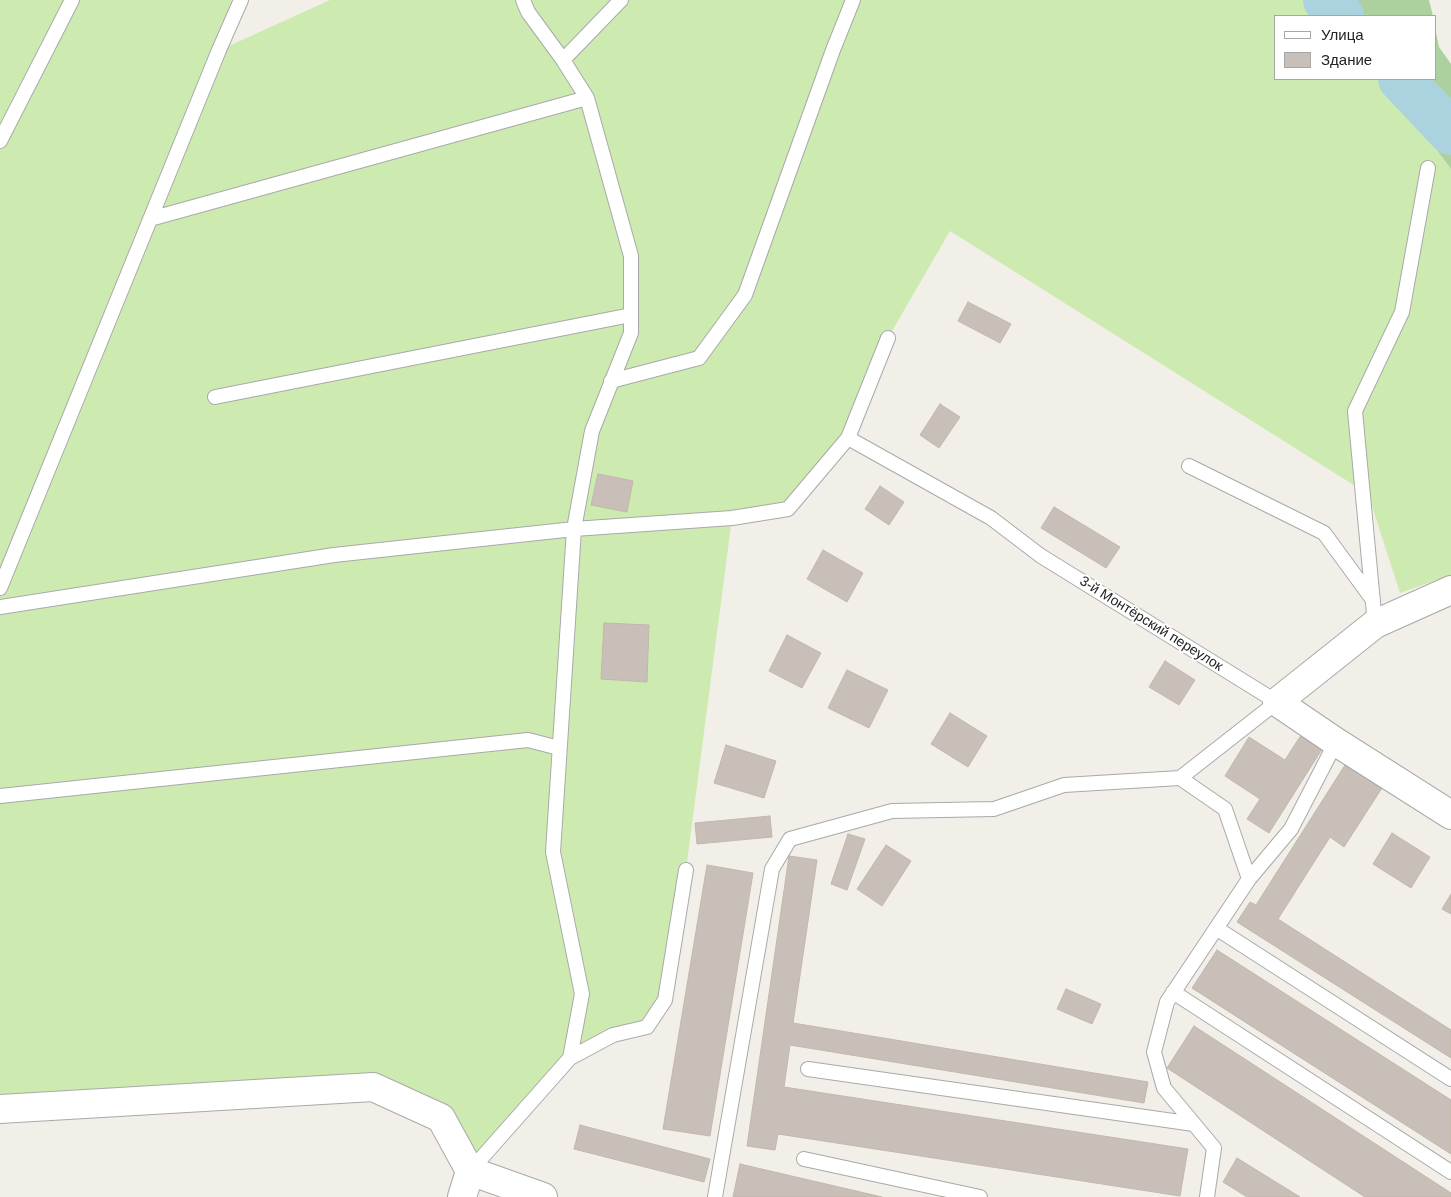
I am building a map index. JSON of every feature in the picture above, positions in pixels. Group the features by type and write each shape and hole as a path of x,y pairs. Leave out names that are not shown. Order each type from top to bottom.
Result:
{"street":[{"path":"1277,702 1374,612 1451,590"},
{"name":"3-й Монтёрский переулок","path":"1277,702 1451,815"},
{"path":"0,1109 373,1087 441,1118 470,1171 543,1197"},
{"path":"462,1197 470,1171"}],"lane":[{"path":"0,141 72,0"},
{"path":"0,588 241,0"},
{"path":"523,0 528,12 563,60 587,98 631,256 631,333 592,431 574,529 553,852 582,994 570,1058"},
{"path":"563,60 621,0"},
{"path":"612,381 699,358 745,295 853,0"},
{"path":"150,219 587,98"},
{"path":"1374,612 1355,411 1402,312 1428,168"},
{"path":"214,397 631,315"},
{"path":"0,607 334,555 574,529 732,518 788,509 848,438 888,338"},
{"name":"3-й Монтёрский переулок","path":"848,438 991,518 1041,556 1277,702"},
{"path":"1189,466 1324,533 1374,612"},
{"path":"715,1197 772,869 790,839 892,811 994,809 1064,785 1180,778 1277,702"},
{"path":"0,796 528,740 560,748"},
{"path":"1207,1197 1214,1148 1164,1088 1154,1052 1167,1002 1248,879 1291,829 1336,742"},
{"path":"1180,778 1225,809 1248,879"},
{"path":"470,1171 570,1058 613,1035 647,1027 665,1000 686,870"},
{"path":"1216,928 1451,1079"},
{"path":"1173,992 1451,1172"},
{"path":"808,1069 1194,1124"},
{"path":"804,1159 980,1197"}],"green space":[{"path":"0,0 241,0 220,50 330,0 1340,0 1358,15 1274,15 1274,80 1387,80 1390,87 1451,169 1451,575 1400,593 1368,494 950,231 888,338 848,438 788,509 732,518 686,870 665,1000 647,1027 570,1058 470,1171 441,1118 373,1087 0,1109"},
{"path":"1340,0 1429,0 1433,15 1358,15"},
{"path":"1436,32 1439,47 1451,64 1451,169 1390,87 1387,80 1436,80"}],"building":[{"path":"968,302 1011,324 1000,343 958,321"},
{"path":"940,404 960,417 939,448 920,435"},
{"path":"598,474 633,481 627,512 591,505"},
{"path":"880,486 904,502 889,525 865,509"},
{"path":"1054,507 1120,547 1106,568 1041,528"},
{"path":"823,550 863,573 847,602 807,579"},
{"path":"604,623 649,625 647,682 601,679"},
{"path":"787,635 821,653 802,688 769,671"},
{"path":"1165,661 1195,680 1179,705 1149,687"},
{"path":"847,670 888,690 869,728 828,708"},
{"path":"950,713 987,736 968,767 931,744"},
{"path":"1305,729 1326,743 1269,833 1247,819 1260,799 1225,776 1249,737 1285,760"},
{"path":"726,745 776,761 764,798 714,783"},
{"path":"1345,765 1382,788 1344,847 1330,837 1278,919 1451,1030 1451,1058 1237,922 1250,902 1256,905"},
{"path":"770,816 772,837 697,844 695,823"},
{"path":"1392,833 1430,857 1411,888 1373,864"},
{"path":"848,834 865,839 847,890 831,884"},
{"path":"886,845 911,861 882,906 857,889"},
{"path":"789,856 817,860 793,1023 1148,1082 1144,1103 790,1045 784,1087 1188,1149 1180,1196 778,1134 775,1150 747,1146"},
{"path":"707,865 753,873 710,1136 663,1129"},
{"path":"1451,894 1451,914 1442,909"},
{"path":"1217,950 1451,1100 1451,1154 1192,988"},
{"path":"1066,989 1101,1004 1092,1024 1057,1009"},
{"path":"1194,1026 1451,1193 1451,1197 1365,1197 1167,1068"},
{"path":"580,1125 710,1159 704,1182 574,1149"},
{"path":"1237,1158 1300,1197 1247,1197 1223,1182"},
{"path":"740,1164 882,1197 733,1197"}],"waterway":[{"path":"1326,0 1340,15"},
{"path":"1402,80 1451,132"}]}
